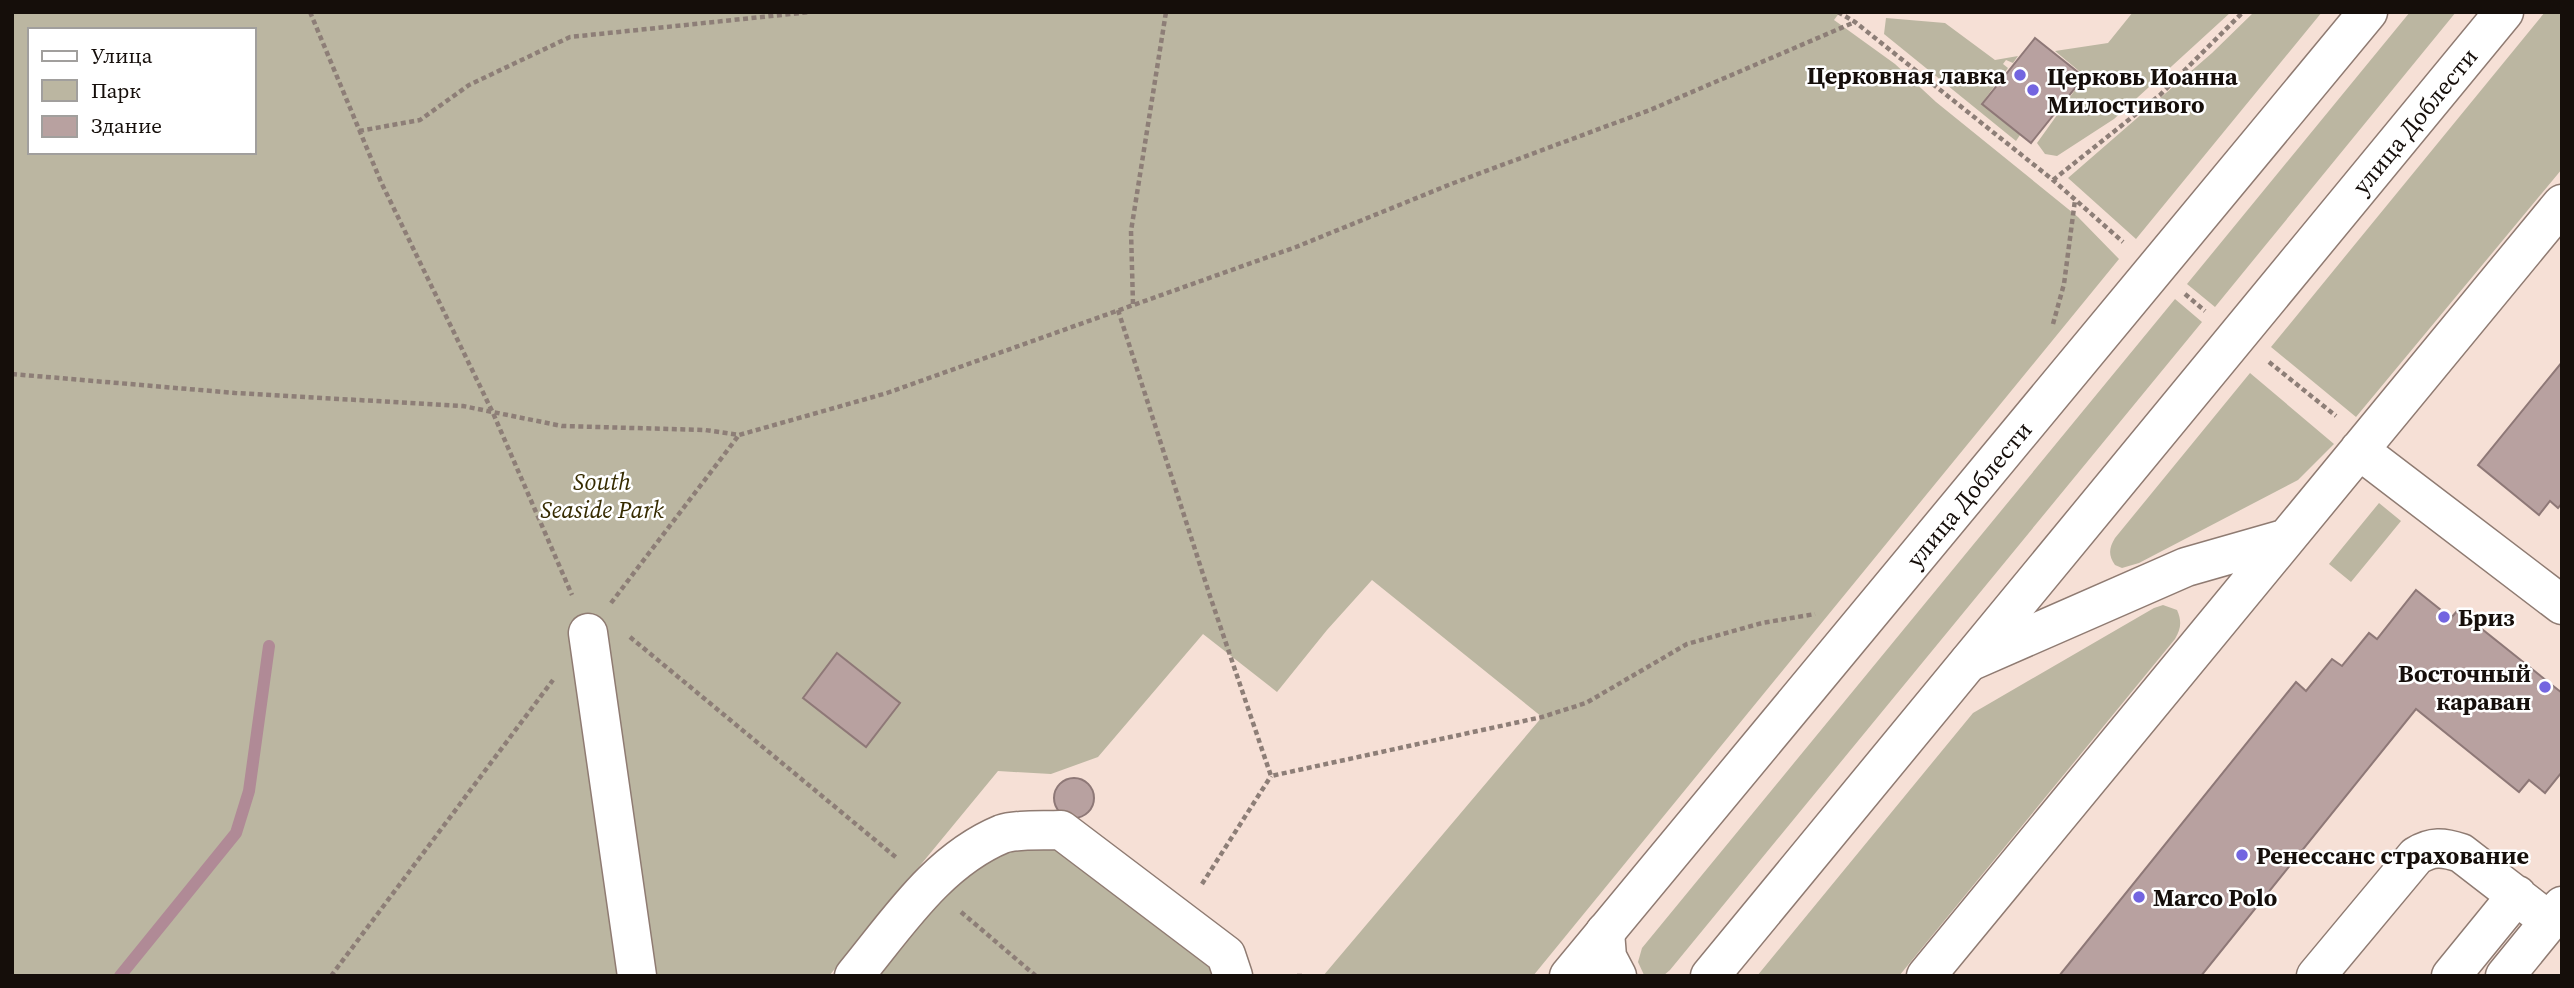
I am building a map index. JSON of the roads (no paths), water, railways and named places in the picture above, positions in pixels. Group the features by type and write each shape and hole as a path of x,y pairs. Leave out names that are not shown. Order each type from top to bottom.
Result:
{"main road":[{"name":"улица Доблести","path":"1569,976 2368,12"},
{"name":"улица Доблести","path":"1710,976 2504,12"},
{"path":"1926,976 2562,204"},
{"path":"2359,450 2562,605"},
{"path":"1969,662 2186,567 2284,539"},
{"path":"595,623 637,976"},
{"path":"854,976 930,884 959,859 1004,833 1062,830 1226,955 1233,976"},
{"path":"2316,976 2416,856 2429,848 2446,848 2461,853 2516,895 2556,913 2505,976"},
{"path":"2451,976 2516,895"},
{"path":"1605,932 1607,957 1617,976"}],"waterway":[{"path":"120,976 236,833 249,791 269,646"}],"place":[{"name":"Церковная лавка","path":"2020,75"},
{"name":"Церковь Иоанна Милостивого","path":"2033,90"},
{"name":"Бриз","path":"2444,617"},
{"name":"Восточный караван","path":"2545,687"},
{"name":"Ренессанс страхование","path":"2242,855"},
{"name":"Marco Polo","path":"2139,897"}],"park label":[{"name":"South Seaside Park","path":"602,495"}]}
